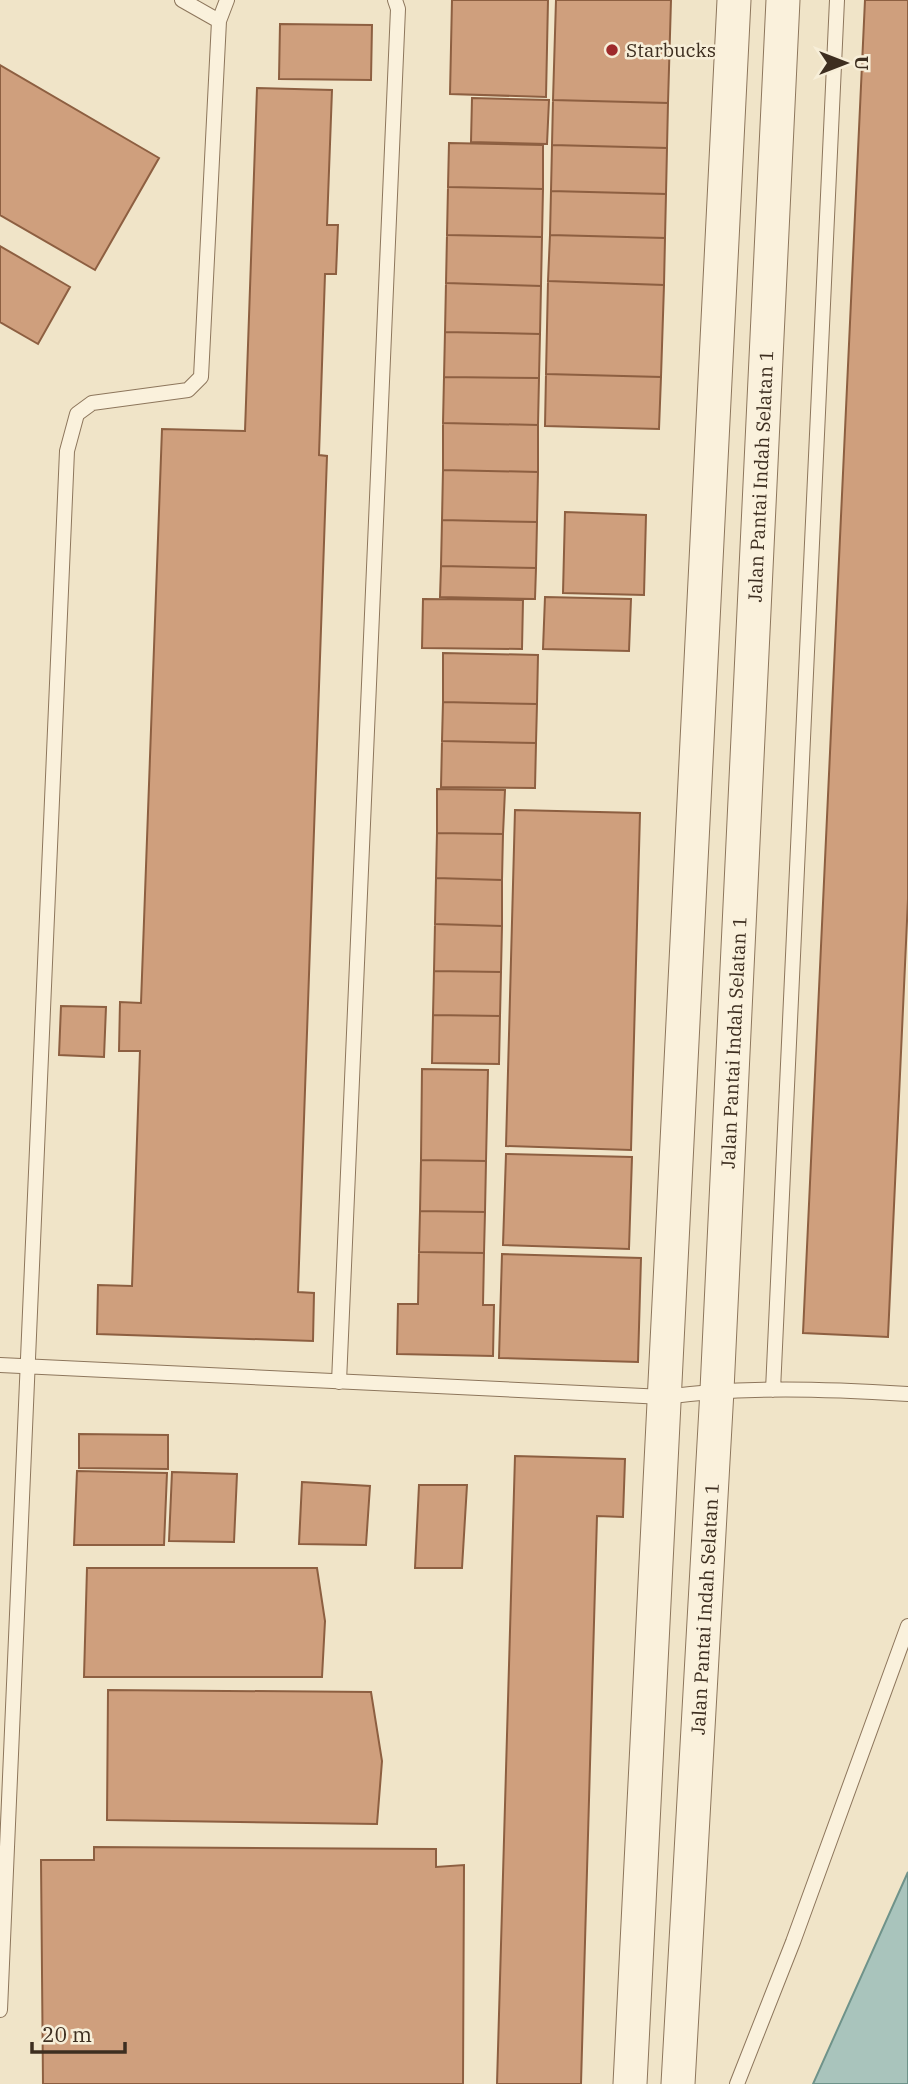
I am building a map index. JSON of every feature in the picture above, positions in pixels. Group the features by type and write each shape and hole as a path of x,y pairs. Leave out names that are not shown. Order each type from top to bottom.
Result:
{"street":[{"path":"630,2084 734,0"},
{"name":"Jalan Pantai Indah Selatan 1","path":"678,2084 717,1390 783,0"}],"lane":[{"path":"182,0 219,20"},
{"path":"0,2010 67,451 77,414 92,403 188,390 201,377 219,20 227,0"},
{"path":"339,1382 398,23 395,0"},
{"path":"773,1390 837,0"},
{"path":"0,1365 664,1397 717,1390 908,1394"},
{"path":"737,2084 793,1942 908,1626"}],"water":[{"path":"908,1872 908,2084 813,2084"}],"building":[{"path":"452,0 548,0 546,97 450,94"},
{"name":"Starbucks","path":"556,0 671,0 668,103 553,100"},
{"path":"865,0 908,0 908,899 888,1337 803,1333"},
{"path":"280,24 372,25 371,80 279,79"},
{"path":"0,65 159,158 95,270 0,215"},
{"path":"257,88 332,90 327,225 338,225 336,274 325,274 319,455 327,456 298,1292 314,1293 313,1341 97,1334 98,1285 132,1286 140,1051 119,1051 120,1002 141,1003 162,429 245,431"},
{"path":"472,98 549,100 547,144 471,142"},
{"path":"553,100 668,103 667,148 552,145"},
{"path":"449,143 543,145 543,189 448,187"},
{"path":"552,145 667,148 666,194 551,191"},
{"path":"448,187 543,189 542,237 447,235"},
{"path":"551,191 666,194 665,238 550,235"},
{"path":"447,235 542,237 541,286 446,283"},
{"path":"550,235 665,238 664,285 548,281"},
{"path":"0,246 70,287 38,344 0,322"},
{"path":"548,281 664,285 661,377 546,374"},
{"path":"446,283 541,286 540,334 445,332"},
{"path":"445,332 540,334 539,378 444,377"},
{"path":"546,374 661,377 659,429 545,426"},
{"path":"444,377 539,378 538,425 443,423"},
{"path":"443,423 538,425 538,472 443,470"},
{"path":"443,470 538,472 537,522 442,520"},
{"path":"565,512 646,515 644,595 563,593"},
{"path":"442,520 537,522 536,568 441,566"},
{"path":"441,566 536,568 535,599 440,597"},
{"path":"545,597 631,599 629,651 543,649"},
{"path":"423,599 523,600 522,649 422,648"},
{"path":"443,653 538,655 537,704 443,702"},
{"path":"443,702 537,704 536,743 442,741"},
{"path":"442,741 536,743 535,788 441,787"},
{"path":"437,789 505,790 503,834 437,833"},
{"path":"515,810 640,813 631,1150 506,1146"},
{"path":"437,833 503,834 502,880 436,878"},
{"path":"436,878 502,880 502,926 435,924"},
{"path":"435,924 502,926 501,972 434,971"},
{"path":"434,971 501,972 500,1016 433,1015"},
{"path":"61,1006 106,1007 104,1057 59,1055"},
{"path":"433,1015 500,1016 499,1064 432,1063"},
{"path":"422,1069 488,1070 486,1161 421,1160"},
{"path":"506,1154 632,1157 629,1249 503,1245"},
{"path":"421,1160 486,1161 485,1212 420,1211"},
{"path":"420,1211 485,1212 484,1253 419,1252"},
{"path":"419,1252 484,1253 483,1305 494,1305 493,1356 397,1354 398,1304 418,1304"},
{"path":"502,1254 641,1258 638,1362 499,1358"},
{"path":"79,1434 168,1435 168,1469 79,1468"},
{"path":"515,1456 625,1459 623,1517 597,1516 581,2084 497,2084"},
{"path":"77,1471 167,1473 164,1545 74,1545"},
{"path":"172,1472 237,1474 234,1542 169,1541"},
{"path":"302,1482 370,1486 366,1545 299,1544"},
{"path":"419,1485 467,1485 462,1568 415,1568"},
{"path":"87,1568 317,1568 325,1621 322,1677 84,1677"},
{"path":"108,1690 371,1692 382,1761 377,1824 107,1820"},
{"path":"94,1847 436,1849 436,1867 464,1865 463,2084 43,2084 41,1860 94,1860"}],"place":[{"name":"Starbucks","path":"612,50"}]}
